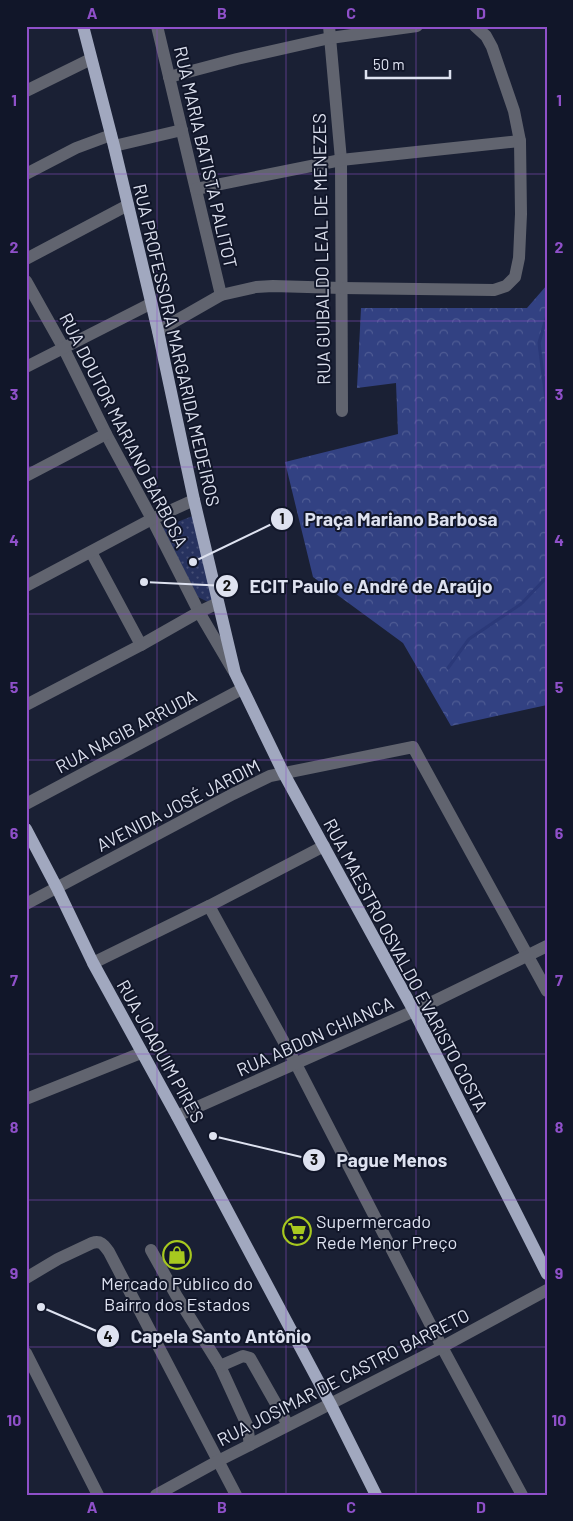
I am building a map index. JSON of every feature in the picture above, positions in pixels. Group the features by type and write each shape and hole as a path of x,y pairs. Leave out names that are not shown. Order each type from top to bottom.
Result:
{"main road":[{"name":"RUA PROFESSORA MARGARIDA MEDEIROS","path":"83,26 158,331 194,500 234,673"},
{"name":"RUA MAESTRO OSVALDO EVARISTO COSTA","path":"234,673 284,772 414,1011 547,1274"},
{"name":"RUA JOAQUIM PIRES","path":"26,829 93,963 330,1403 376,1495"}],"street":[{"name":"RUA MARIA BATISTA PALITOT","path":"157,26 221,295"},
{"path":"170,77 330,32 417,26"},
{"path":"158,331 221,295 245,288 273,286 494,290 506,286 515,277 519,258 521,214 520,141 514,111 492,47 486,36 475,26"},
{"name":"RUA GUIBALDO LEAL DE MENEZES","path":"330,32 341,160 342,411"},
{"path":"26,91 91,60"},
{"path":"26,174 76,148 112,140 182,130"},
{"path":"196,189 341,160 520,141"},
{"path":"26,259 128,205"},
{"name":"RUA DOUTOR MARIANO BARBOSA","path":"26,282 63,347 199,612 234,673"},
{"path":"26,367 150,304"},
{"path":"26,476 106,434"},
{"path":"26,586 152,519 194,500"},
{"path":"91,552 141,645"},
{"path":"26,705 218,603"},
{"name":"RUA NAGIB ARRUDA","path":"26,804 242,689"},
{"name":"AVENIDA JOSÉ JARDIM","path":"26,904 270,776 413,747 528,955"},
{"path":"93,963 209,906 324,846"},
{"path":"209,906 296,1064 442,1347 522,1495"},
{"name":"RUA ABDON CHIANCA","path":"177,1116 414,1011 547,946"},
{"path":"528,955 547,991"},
{"path":"26,1099 141,1053"},
{"path":"26,1278 58,1259 96,1242 102,1243 114,1261 236,1495"},
{"path":"152,1250 176,1295 220,1366 247,1425 250,1445"},
{"name":"RUA JOSIMAR DE CASTRO BARRETO","path":"156,1495 218,1460 442,1347 547,1290"},
{"path":"26,1353 98,1495"},
{"path":"220,1366 243,1356 250,1358 288,1425"}],"green space":[{"path":"547,285 547,705 451,726 403,643 313,577 285,462 398,434 396,383 357,388 361,308 527,308"}],"shaded area":[{"path":"195,515 214,598 208,602 198,597 162,528"}],"waterway":[{"path":"547,315 539,343 547,407"},
{"path":"448,668 469,639 521,604 547,577"}],"place":[{"name":"Praça Mariano Barbosa","path":"193,562"},
{"name":"ECIT Paulo e André de Araújo","path":"144,582"},
{"name":"Pague Menos","path":"213,1136"},
{"name":"Supermercado Rede Menor Preço","path":"297,1231"},
{"name":"Mercado Público do Baírro dos Estados","path":"177,1255"},
{"name":"Capela Santo Antônio","path":"41,1307"}]}
